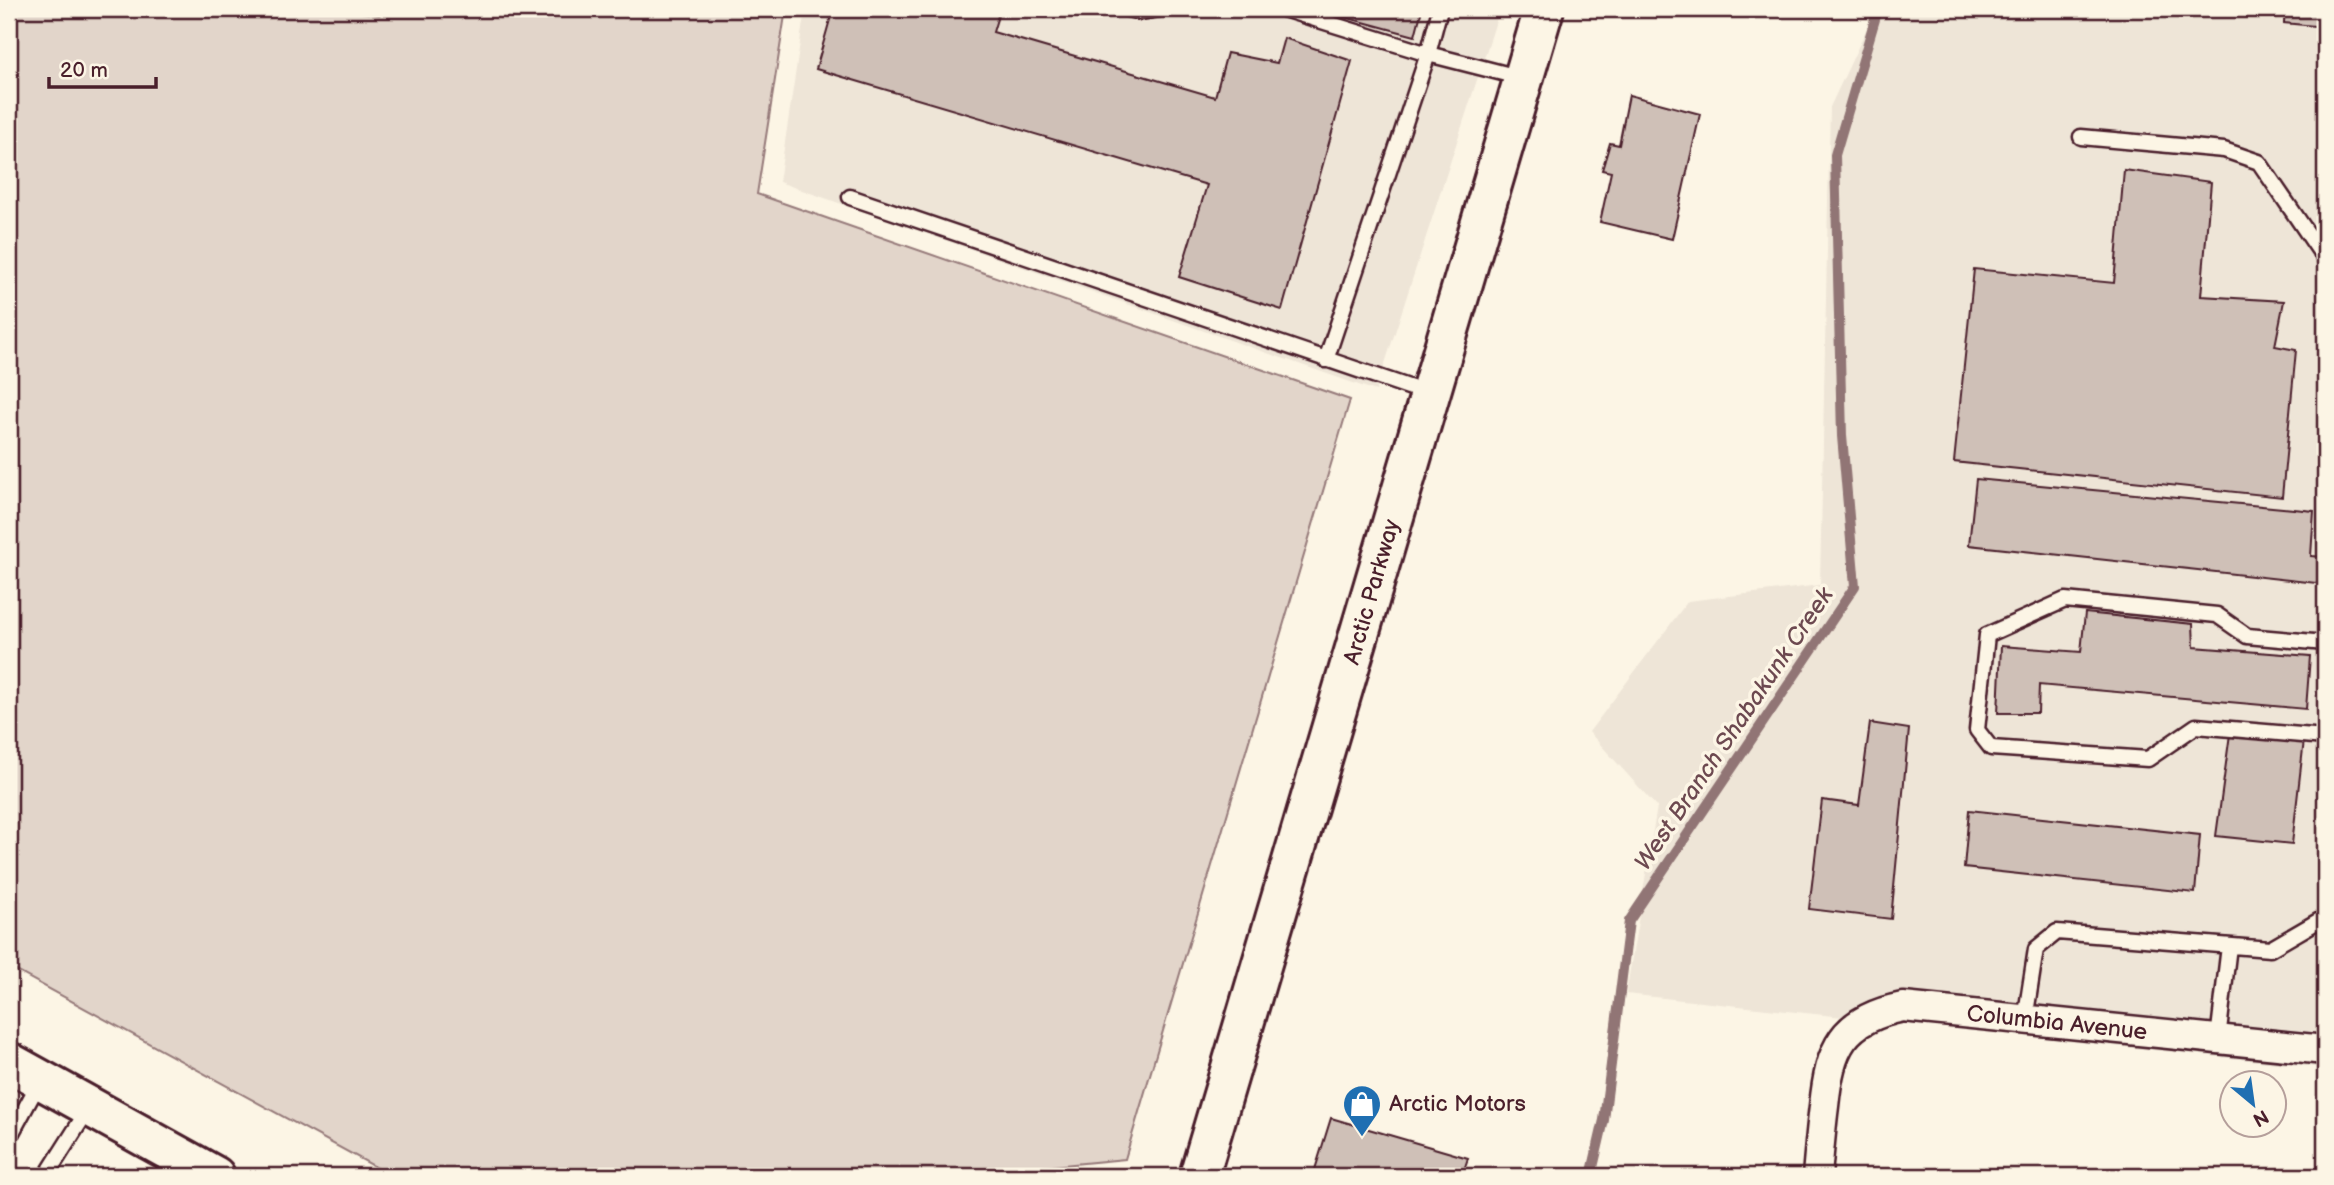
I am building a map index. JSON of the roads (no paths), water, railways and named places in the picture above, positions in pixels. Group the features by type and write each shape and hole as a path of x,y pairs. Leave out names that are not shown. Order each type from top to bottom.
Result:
{"street":[{"name":"Arctic Parkway","path":"1199,1176 1544,9"},
{"name":"Columbia Avenue","path":"1816,1176 1828,1069 1837,1046 1855,1026 1878,1012 1903,1007 2325,1050"},
{"path":"25,1071 215,1176"}],"lane":[{"path":"1128,9 1140,12 1159,9"},
{"path":"1283,9 1428,54 1524,78"},
{"path":"1326,359 1428,54 1440,9"},
{"path":"2081,136 2224,150 2259,162 2325,259"},
{"path":"850,197 1430,395"},
{"path":"2325,643 2247,636 2217,615 2065,600 1987,635 1977,730 1991,748 2148,759 2196,726 2325,737"},
{"path":"2025,1020 2036,949 2057,932 2270,949 2325,917"},
{"path":"2218,1039 2229,946"},
{"path":"9,1138 25,1071"},
{"path":"46,1176 90,1107"}],"waterway":[{"name":"West Branch Shabakunk Creek","path":"1591,1176 1604,1120 1629,921 1855,586 1842,436 1835,155 1878,9"}],"place":[{"name":"Arctic Motors","path":"1362,1138"}]}
